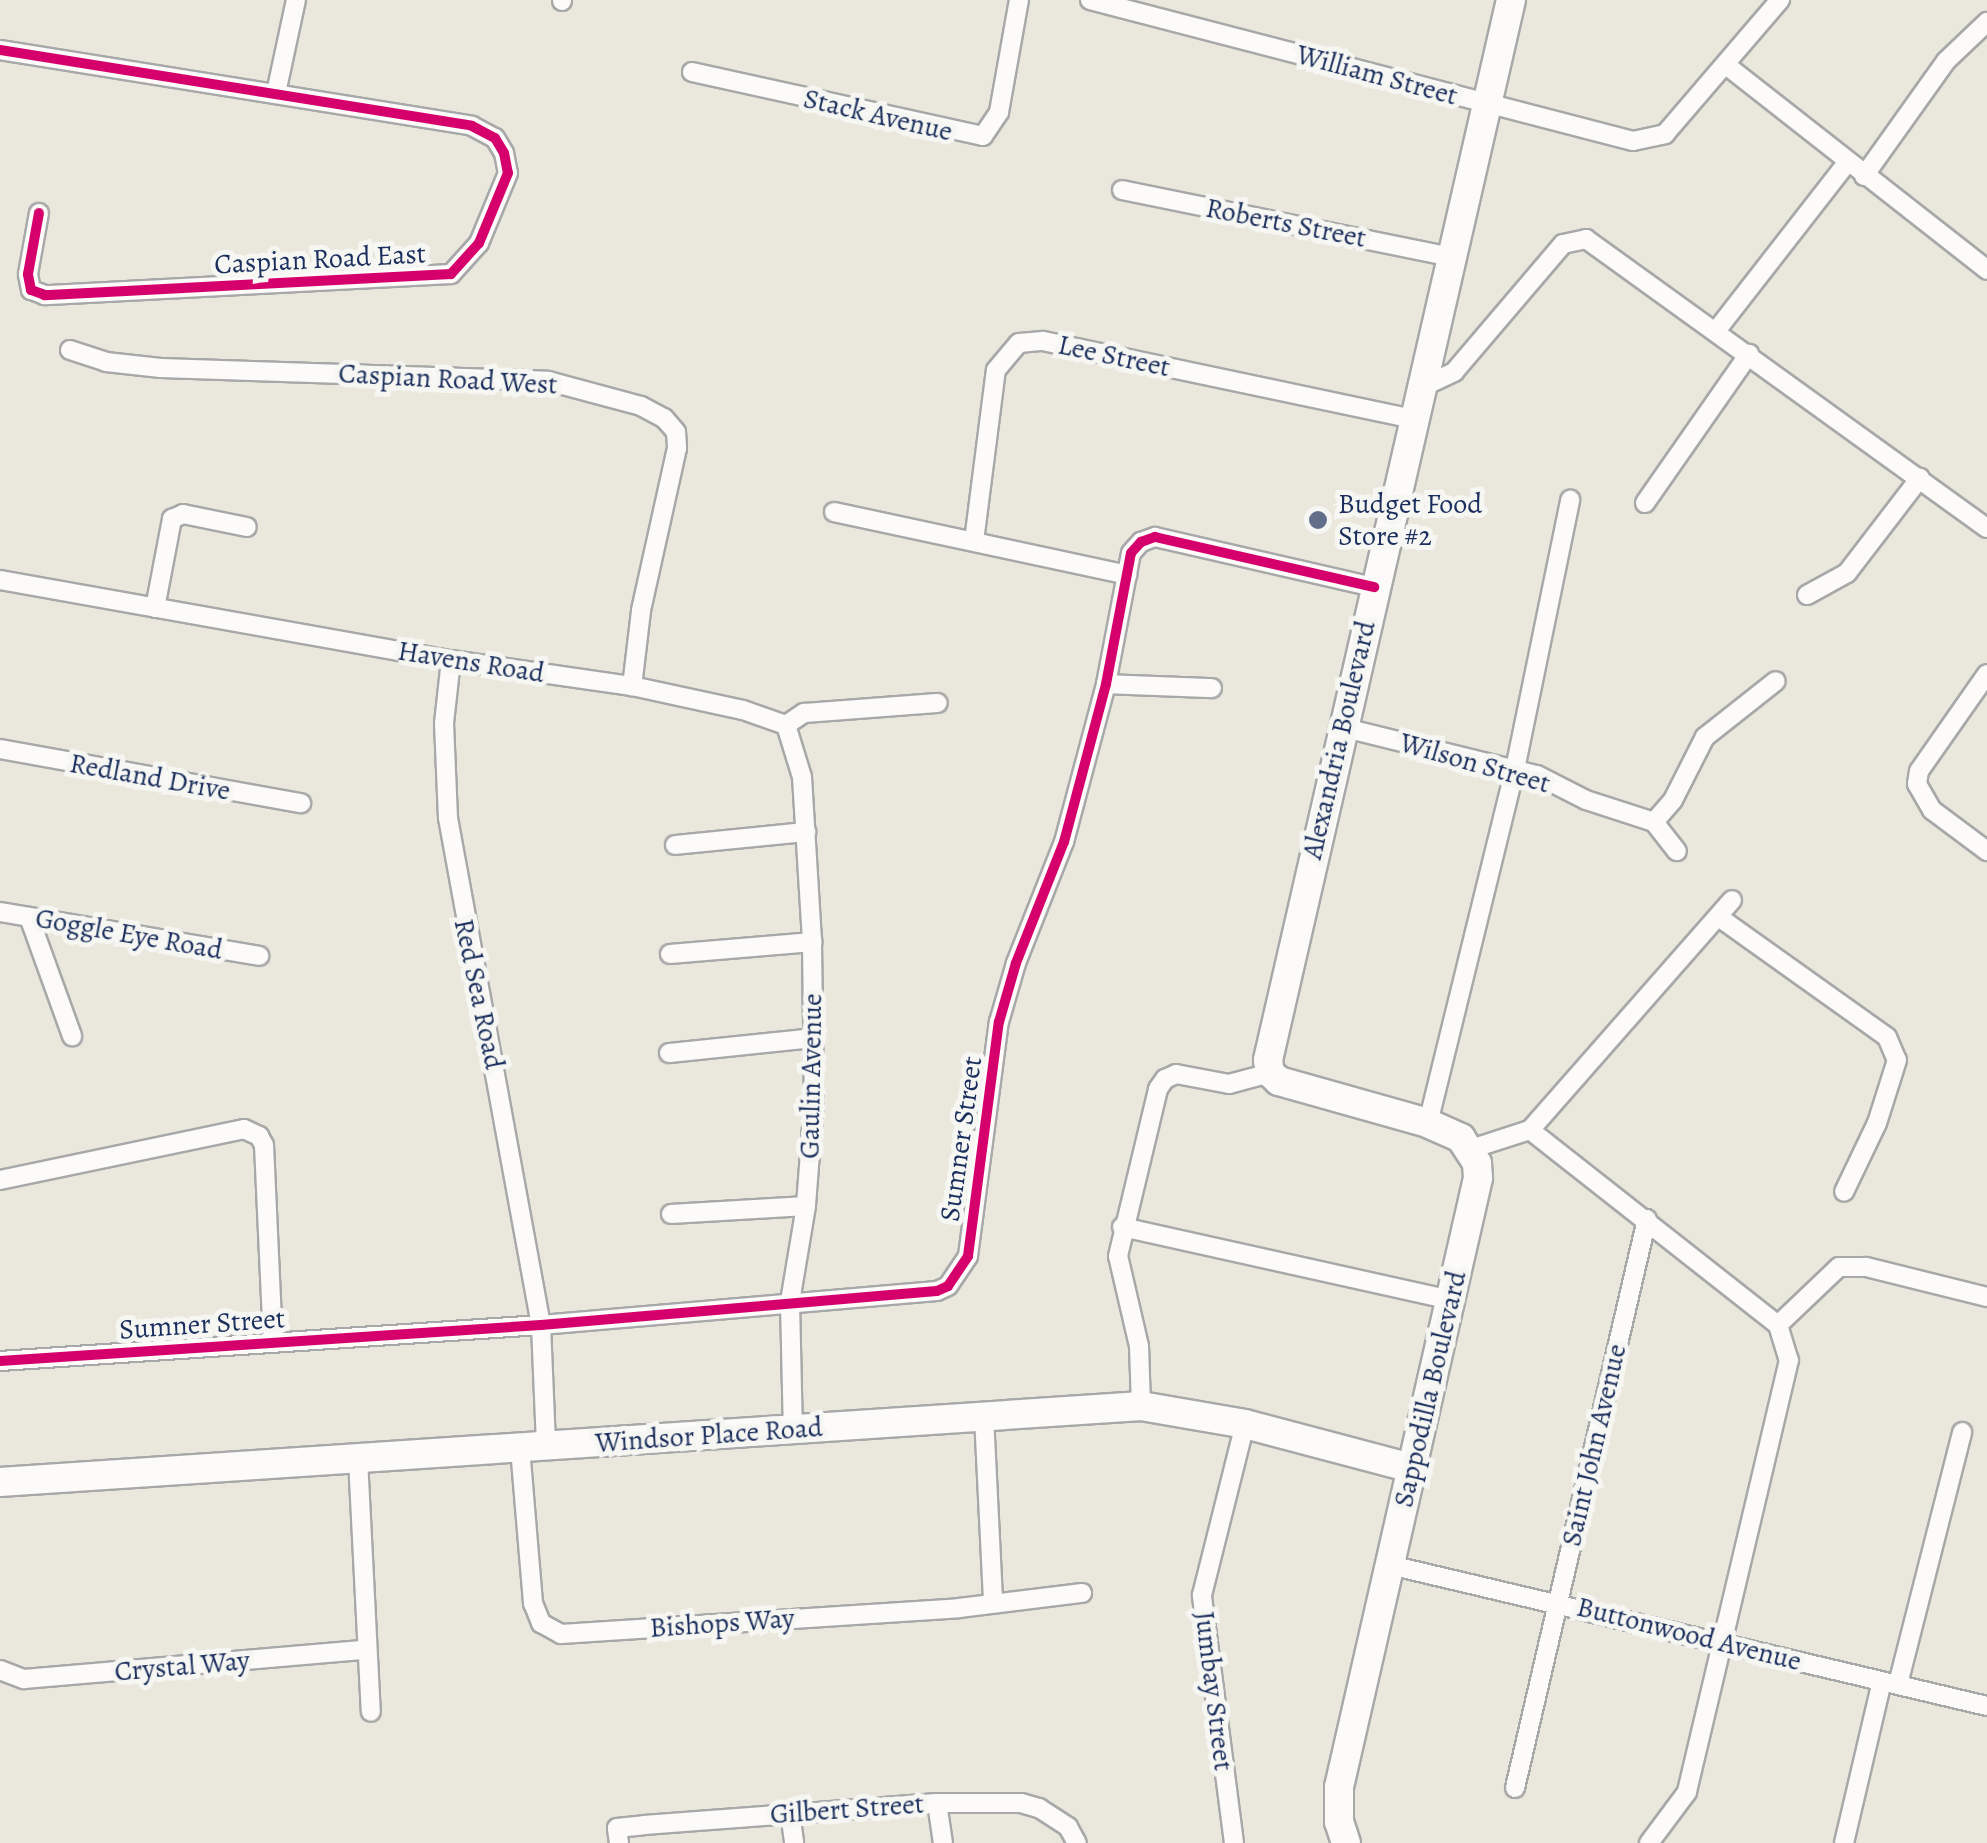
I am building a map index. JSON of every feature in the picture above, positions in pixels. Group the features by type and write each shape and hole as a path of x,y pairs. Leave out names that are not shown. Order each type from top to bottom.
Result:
{"street":[{"path":"276,93 296,0"},
{"name":"Stack Avenue","path":"692,72 983,136 998,112 1020,0"},
{"name":"William Street","path":"1090,0 1633,140 1664,134 1726,65"},
{"name":"Alexandria Boulevard","path":"1270,1072 1272,1034 1341,727 1511,0"},
{"path":"1776,1 1726,65 1987,270"},
{"path":"1864,176 1946,61 1987,22"},
{"name":"Caspian Road East","path":"0,50 472,126 495,138 504,153 508,173 479,243 460,269 451,274 44,295 31,290 28,274 39,213"},
{"path":"1716,330 1846,163"},
{"name":"Roberts Street","path":"1122,190 1451,257"},
{"path":"1420,388 1454,372 1562,244 1578,238 1594,243 1987,528"},
{"name":"Lee Street","path":"974,540 996,370 1019,343 1042,341 1413,420"},
{"name":"Caspian Road West","path":"70,350 106,362 160,368 548,381 641,406 664,418 676,432 677,448 641,611 632,686"},
{"path":"1645,502 1748,354"},
{"path":"1806,595 1847,574 1920,478"},
{"path":"1428,1123 1515,769 1570,500"},
{"path":"834,512 1126,575"},
{"path":"155,608 172,519 183,514 247,527"},
{"name":"Sumner Street","path":"0,1361 540,1325 937,1291 964,1268 982,1171 999,1022 1016,963 1064,842 1106,684 1126,575 1135,547 1154,537 1374,586"},
{"name":"Havens Road","path":"0,580 451,660 632,686 772,717 786,724"},
{"name":"Red Sea Road","path":"451,660 444,722 450,836 540,1325 533,1447"},
{"path":"1987,674 1919,770 1917,784 1932,810 1987,852"},
{"path":"1677,851 1654,822 1673,800 1717,724 1776,681"},
{"path":"1106,684 1212,688"},
{"path":"786,724 804,713 821,710 938,703"},
{"name":"Gaulin Avenue","path":"786,724 802,777 812,942 814,1102 806,1206 790,1302 793,1430"},
{"name":"Wilson Street","path":"1341,727 1515,769 1636,819 1654,822"},
{"name":"Redland Drive","path":"0,749 301,803"},
{"path":"674,845 806,832"},
{"path":"1141,1406 1139,1346 1118,1256 1158,1089 1165,1079 1176,1074 1229,1084 1270,1072 1285,1084 1428,1123 1461,1138 1471,1149 1530,1130 1732,900"},
{"name":"Goggle Eye Road","path":"0,912 259,956"},
{"path":"28,917 72,1036"},
{"path":"1720,918 1887,1037 1896,1060 1877,1123 1844,1192"},
{"path":"670,954 812,942"},
{"path":"670,1053 813,1038"},
{"path":"0,1180 244,1130 258,1136 264,1145 273,1342"},
{"path":"1530,1130 1778,1325 1789,1360 1687,1792 1650,1843"},
{"name":"Sappodilla Boulevard","path":"1346,1843 1339,1822 1340,1787 1478,1178 1471,1149"},
{"path":"670,1214 806,1206"},
{"name":"Saint John Avenue","path":"1515,1788 1647,1219"},
{"path":"1122,1227 1450,1300"},
{"path":"1778,1325 1839,1267 1866,1267 1987,1297"},
{"name":"Windsor Place Road","path":"0,1482 1141,1406 1245,1424 1412,1468"},
{"path":"984,1416 993,1602"},
{"name":"Jumbay Street","path":"1234,1843 1202,1595 1245,1424"},
{"path":"1844,1843 1962,1432"},
{"name":"Bishops Way","path":"533,1447 532,1603 541,1623 560,1634 1082,1593"},
{"path":"358,1459 370,1712"},
{"name":"Buttonwood Avenue","path":"1390,1565 1987,1706"},
{"name":"Crystal Way","path":"0,1670 24,1678 365,1650"},
{"path":"937,1803 943,1843"},
{"name":"Gilbert Street","path":"619,1843 617,1828 937,1803 1021,1803 1039,1808 1068,1827 1077,1843"},
{"path":"790,1812 794,1843"}],"cycle path":[{"path":"0,50 472,126 495,138 504,153 508,173 479,243 451,274 45,295 31,290 28,274 39,213"},
{"path":"0,1361 541,1325 937,1291 948,1286 968,1256 999,1022 1016,963 1064,842 1106,684 1131,553 1141,542 1155,537 1374,587"}],"place":[{"name":"Budget Food Store #2","path":"1318,520"}]}
